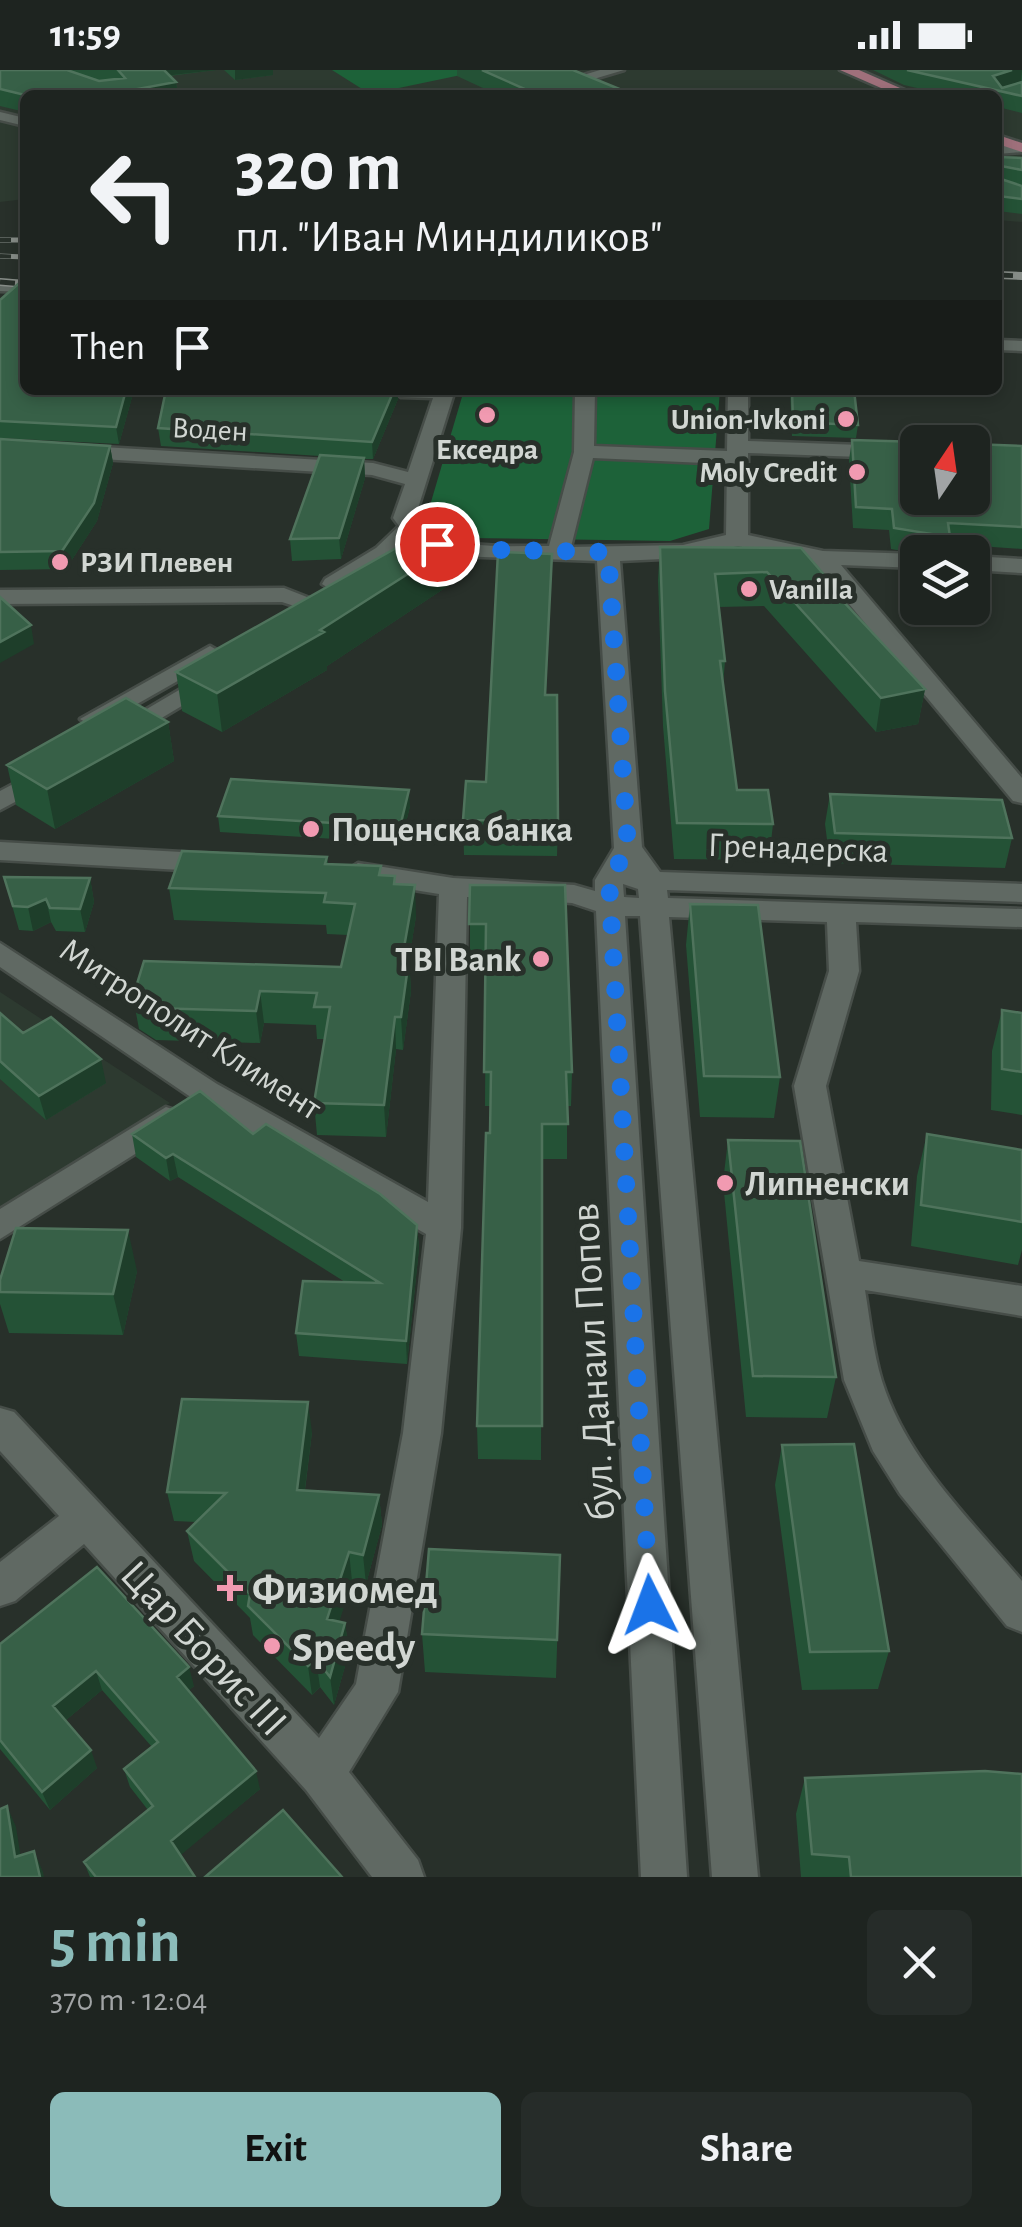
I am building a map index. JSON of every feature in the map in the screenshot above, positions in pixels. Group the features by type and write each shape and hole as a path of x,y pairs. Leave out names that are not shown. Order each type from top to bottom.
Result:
{"main road":[{"path":"841,73 872,90"},
{"path":"841,73 894,90"}],"street":[{"path":"598,90 574,80 618,70"},
{"path":"447,395 404,518 411,528 437,544 457,549 608,552 687,550 728,545 738,539 823,558 900,560"},
{"path":"560,552 584,452 584,395"},
{"path":"738,396 738,539"},
{"name":"Воден","path":"0,447 373,469 415,480"},
{"path":"584,452 900,453"},
{"path":"272,619 384,553 411,528"},
{"path":"296,629 412,563 457,549"},
{"path":"608,552 628,848 653,894 735,1877"},
{"path":"823,558 1022,795"},
{"path":"990,564 1022,566"},
{"path":"0,597 284,595 328,610"},
{"path":"0,772 60,748 240,637"},
{"path":"98,744 230,668"},
{"path":"0,802 60,748"},
{"path":"610,893 628,848"},
{"path":"0,851 243,864"},
{"name":"Гренадерска","path":"327,869 453,886 574,894 1022,893"},
{"path":"322,1774 376,1692 422,1433 444,1228 453,886"},
{"name":"бул. Данаил Попов","path":"610,893 664,1877"},
{"name":"Гренадерска","path":"653,894 842,910 1022,918"},
{"path":"842,910 844,971 810,1086 863,1380 887,1439 914,1482 1022,1612"},
{"name":"Митрополит Климент","path":"0,953 206,1092 444,1228"},
{"path":"0,1226 206,1092"},
{"path":"844,1273 1022,1301"},
{"name":"Цар Борис III","path":"0,1424 322,1774 400,1877"},
{"path":"0,1587 88,1518"}],"shaded area":[{"path":"0,70 1022,70 1022,222 1002,220 1002,90 20,90 20,200 0,202"},
{"path":"0,992 170,1103 0,1208"}],"green space":[{"path":"332,70 485,70 389,90 364,90"},
{"path":"463,395 720,395 709,529 670,541 468,538 445,531 432,519 431,502"}],"building":[{"path":"0,70 67,70 99,81 125,78 118,70 164,70 176,82 132,90 20,90 20,94 0,89"},
{"path":"482,70 573,70 622,90 527,90"},
{"path":"907,70 1012,70 993,76 1002,88 1022,82 1022,96"},
{"path":"1002,157 1022,158 1022,170 1002,166"},
{"path":"1002,179 1022,186 1022,199 1002,196"},
{"path":"20,282 20,395 125,395 116,427 0,421 0,300"},
{"path":"165,395 392,395 372,442 158,428"},
{"path":"792,395 855,395 858,425 793,422"},
{"path":"0,439 110,446 94,503 62,551 0,552"},
{"path":"852,440 900,441 900,515 990,515 990,445 1022,446 1022,527 948,523 950,535 938,535 894,528 892,509 856,507"},
{"path":"320,455 364,458 339,538 290,539"},
{"path":"405,543 453,545 320,630 324,632 217,693 176,672"},
{"path":"660,547 801,548 832,584 827,584 925,689 881,698 767,572 715,574 725,661 720,661 737,790 768,790 773,824 677,823 665,691"},
{"path":"498,552 552,554 545,695 557,695 558,821 463,820 466,781 486,782"},
{"path":"0,597 31,625 0,642"},
{"path":"126,698 168,722 47,789 7,765"},
{"path":"231,779 409,790 400,827 218,816"},
{"path":"830,794 1002,800 1012,838 835,833"},
{"path":"182,851 327,857 325,864 381,866 379,875 395,876 394,884 415,885 402,959 409,959 401,1017 395,1017 384,1105 314,1103 330,1007 314,1007 317,993 260,991 256,1011 150,1008 133,997 144,961 341,967 355,904 324,902 326,893 169,888"},
{"path":"4,877 90,878 80,909 50,908 46,899 28,907 13,906"},
{"path":"470,885 565,885 572,1072 566,1072 568,1124 542,1124 542,1426 477,1426 491,1072 484,1072 486,924 469,924"},
{"path":"690,904 758,905 780,1077 704,1076"},
{"path":"1002,1010 1022,1013 1022,1072 1002,1069"},
{"path":"0,1013 23,1033 51,1017 101,1059 39,1096 0,1061"},
{"path":"200,1091 253,1134 266,1124 380,1194 417,1225 406,1341 296,1333 303,1281 380,1283 173,1154 166,1158 132,1134"},
{"path":"927,1134 1022,1150 1022,1222 921,1205"},
{"path":"728,1140 800,1141 836,1377 753,1376"},
{"path":"16,1228 128,1230 113,1294 0,1292"},
{"path":"182,1399 308,1402 297,1490 379,1495 363,1555 349,1552 327,1619 345,1623 330,1677 316,1659 308,1666 248,1606 250,1594 187,1531 226,1493 167,1492"},
{"path":"854,1444 889,1651 810,1652 782,1445"},
{"path":"429,1549 560,1555 557,1640 422,1634"},
{"path":"97,1567 189,1667 177,1677 256,1771 171,1841 195,1877 96,1877 84,1862 153,1806 124,1769 158,1742 96,1671 53,1706 91,1750 42,1792 0,1740 0,1644"},
{"path":"985,1771 1022,1774 1022,1877 851,1877 849,1857 812,1854 805,1778"},
{"path":"7,1806 15,1857 34,1851 40,1877 0,1877 0,1809"},
{"path":"283,1810 342,1877 205,1877"}],"railway":[{"path":"0,240 20,240"},
{"path":"0,256 20,257"},
{"path":"1002,275 1022,276"},
{"path":"0,282 20,284"}],"place":[{"name":"Екседра","path":"487,415"},
{"name":"Union-Ivkoni","path":"846,419"},
{"name":"Moly Credit","path":"857,472"},
{"name":"РЗИ Плевен","path":"60,562"},
{"name":"Vanilla","path":"749,589"},
{"name":"Пощенска банка","path":"311,829"},
{"name":"TBI Bank","path":"541,959"},
{"name":"Липненски","path":"725,1183"},
{"name":"Физиомед","path":"230,1588"},
{"name":"Speedy","path":"272,1646"}],"route":[{"path":"437,544 457,549 608,552 628,848 609,880 650,1605"}]}
